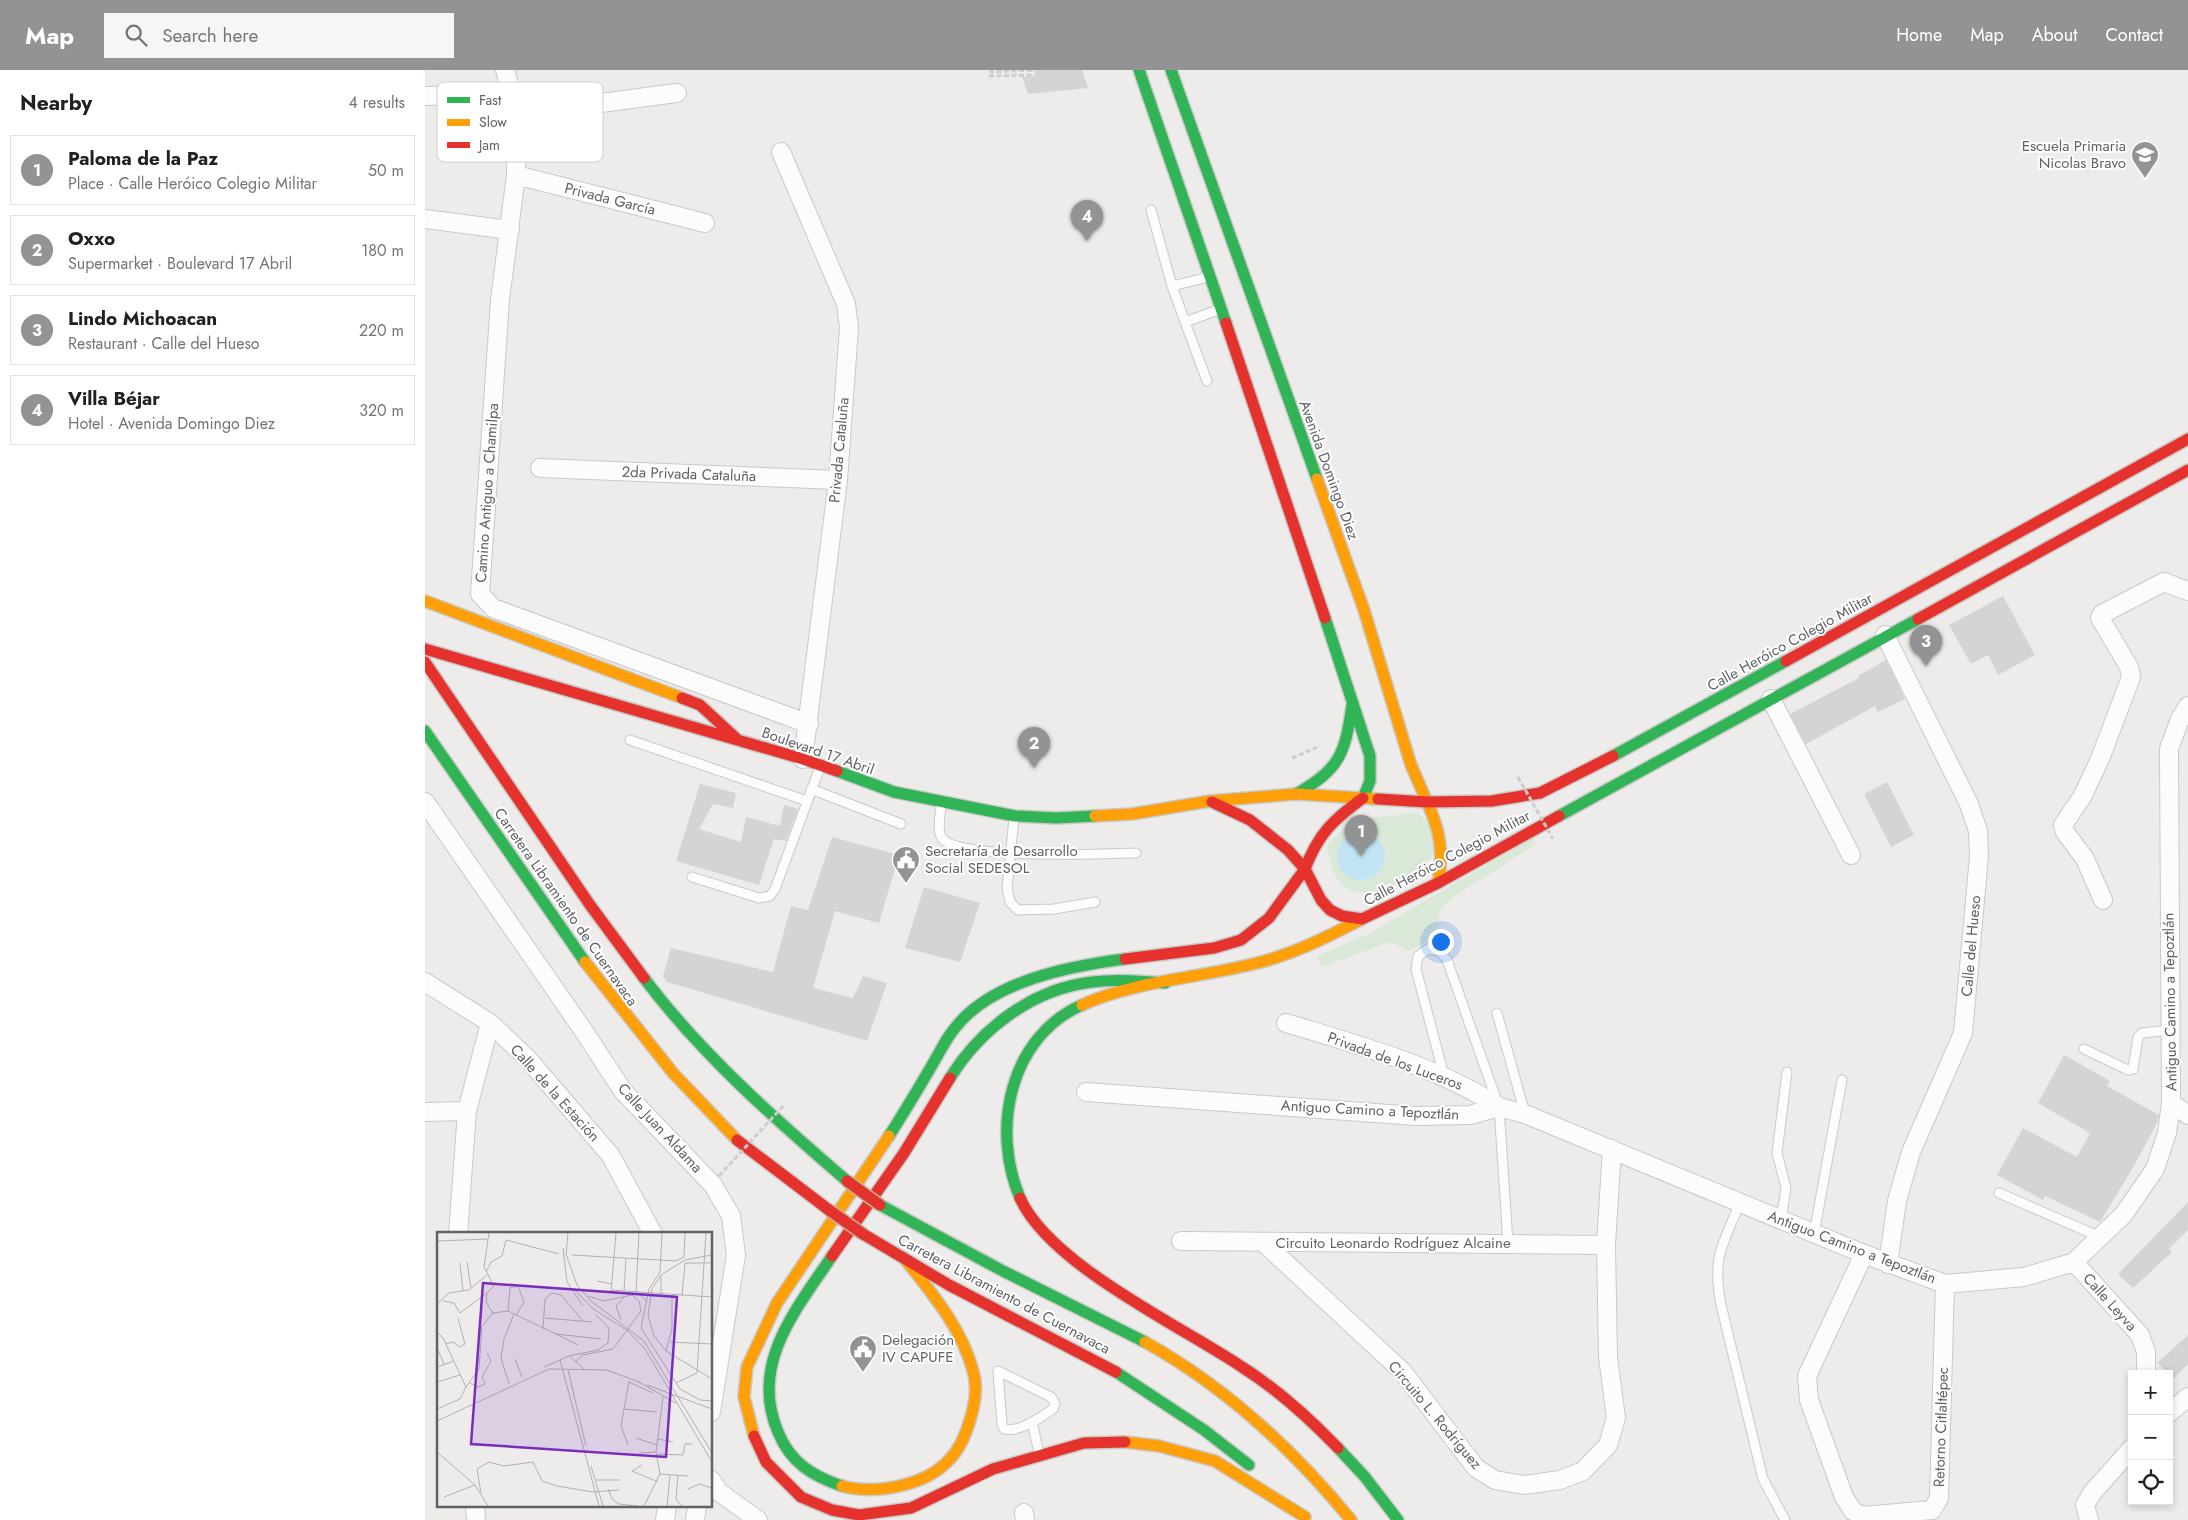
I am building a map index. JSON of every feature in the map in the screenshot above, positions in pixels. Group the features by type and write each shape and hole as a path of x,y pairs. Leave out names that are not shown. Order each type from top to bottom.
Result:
{"main road":[{"path":"1139,70 1209,277 1331,621 1352,705 1370,756 1370,781 1363,798 1323,830 1313,845 1305,869 1269,918 1241,940 1214,948 1077,965 1036,977 1003,991 975,1008 955,1027 878,1155 777,1303 747,1368 744,1397 751,1428 766,1462 801,1497 832,1510 859,1515 911,1508 993,1469 1039,1454 1084,1443 1117,1441 1159,1446 1215,1461 1307,1518"},
{"name":"Avenida Domingo Diez","path":"1171,70 1411,765 1439,830 1443,844 1439,883"},
{"name":"Calle Heróico Colegio Militar","path":"1363,798 1427,802 1514,799 1540,793 1588,770 2188,439"},
{"name":"Calle Heróico Colegio Militar","path":"1305,869 1321,900 1329,910 1342,916 1362,919 1439,883 1885,635 2188,470"},
{"path":"425,601 700,705 738,740"},
{"name":"Boulevard 17 Abril","path":"425,649 738,740 803,760 894,792 1015,816 1056,818 1132,814 1210,801 1296,794 1363,798"},
{"name":"Carretera Libramiento de Cuernavaca","path":"425,662 590,905 648,983 695,1039 781,1124 847,1182 880,1205 982,1261 1136,1338 1188,1368 1236,1403 1279,1439 1308,1468 1351,1520"},
{"path":"1296,794 1323,778 1338,763 1348,732 1352,705"},
{"name":"Carretera Libramiento de Cuernavaca","path":"425,731 561,930 620,1010 699,1102 749,1151 863,1234 949,1285 1108,1367 1204,1430 1261,1474 1307,1518"},
{"path":"1210,801 1250,820 1288,850 1305,869"},
{"path":"1362,919 1309,946 1257,963 1107,994 1065,1013 1035,1041 1022,1065 1007,1109 1005,1137 1010,1173 1023,1200 1041,1229 1068,1256 1147,1309 1246,1369 1288,1401 1320,1428 1354,1464 1398,1520"},
{"path":"904,1258 945,1313 981,1372 975,1404 965,1438 946,1464 920,1480 883,1490 835,1486 823,1481 792,1458 776,1433 770,1407 768,1383 770,1363 792,1318 818,1276 897,1166 964,1057 986,1032 1015,1011 1049,994 1083,983 1116,980 1165,983"}],"street":[{"name":"Camino Antiguo a Chamilpa","path":"505,70 509,82"},
{"path":"603,102 677,92"},
{"name":"Privada Cataluña","path":"781,152 846,304 849,328 838,480 803,760"},
{"name":"Camino Antiguo a Chamilpa","path":"516,162 510,230 500,300 480,594 493,608 809,724"},
{"name":"Privada García","path":"516,175 705,223"},
{"path":"425,219 510,230"},
{"name":"2da Privada Cataluña","path":"540,468 838,480"},
{"path":"2103,900 2085,858 2065,832 2063,824 2082,797 2100,759 2131,677 2129,667 2100,618 2102,614 2164,582 2188,592"},
{"name":"Calle del Hueso","path":"1885,635 1969,804 1978,830 1979,856 1963,1033 1911,1152 1897,1201 1888,1264"},
{"path":"1771,699 1851,855"},
{"name":"Antiguo Camino a Tepoztlán","path":"1086,1092 1416,1116 1470,1115 1499,1107 1525,1114 1888,1264 1945,1284 2023,1277 2074,1262 2124,1214 2155,1168 2180,1100 2170,1030 2169,749 2180,719 2188,706"},
{"name":"Calle Juan Aldama","path":"425,802 623,1091 713,1185 731,1216 736,1255 713,1399"},
{"name":"Calle de la Estación","path":"425,982 490,1023 528,1059 611,1156 652,1232"},
{"path":"458,1232 467,1111 490,1023"},
{"name":"Privada de los Luceros","path":"1286,1023 1444,1076 1477,1092 1499,1107"},
{"path":"2180,1100 2188,1115"},
{"path":"425,1112 467,1111"},
{"name":"Circuito L. Rodríguez","path":"1263,1242 1402,1371 1476,1468 1495,1480 1524,1485 1561,1480 1583,1471 1607,1445 1616,1418 1608,1357 1606,1245 1612,1149"},
{"name":"Circuito Leonardo Rodríguez Alcaine","path":"1181,1241 1606,1245"},
{"name":"Retorno Citlaltépec","path":"1864,1254 1807,1376 1809,1400 1844,1497 1853,1511 1863,1516 1931,1510 1939,1498 1945,1284"},
{"name":"Calle Leyva","path":"2074,1262 2140,1335 2146,1352 2146,1370"},
{"path":"2173,1410 2188,1397"},
{"path":"2089,1520 2085,1505 2092,1493 2128,1452"},
{"path":"713,1483 719,1492 758,1520"}],"lane":[{"path":"1151,210 1172,286 1207,381"},
{"path":"1172,286 1209,277"},
{"path":"1185,322 1221,309"},
{"path":"630,740 807,801"},
{"path":"692,877 759,898 770,896 775,889 820,767"},
{"path":"811,790 901,824"},
{"path":"941,801 939,833 943,840 952,845 1011,854 1136,853"},
{"path":"1015,816 1007,888 1009,902 1018,910 1053,910 1095,902"},
{"path":"1444,1076 1416,970 1418,956 1428,949 1440,951 1447,960 1499,1107 1508,1244"},
{"path":"1497,1013 1525,1114"},
{"path":"2084,1049 2128,1070 2133,1069 2137,1037 2142,1033 2170,1030"},
{"path":"1781,1220 1786,1188 1777,1152 1787,1072"},
{"path":"1814,1234 1842,1080"},
{"path":"1999,1193 2100,1236"},
{"path":"1740,1202 1718,1254 1716,1276 1721,1305 1763,1479 1785,1520"},
{"path":"981,1372 999,1371 1051,1397 1055,1403 1053,1410 1032,1422 1009,1430 1004,1429 1002,1424 999,1371"},
{"path":"1032,1422 1039,1454"}],"path":[{"path":"986,70 991,70 991,72 1031,70 1031,75 989,76"},
{"path":"1292,758 1320,746 1325,739"},
{"path":"1518,777 1553,839"},
{"path":"719,1176 785,1104"}],"green space":[{"path":"1416,813 1428,821 1435,851 1421,870 1392,886 1370,892 1360,893 1352,891 1341,883 1331,865 1327,845 1352,820"},
{"path":"1533,838 1536,844 1452,898 1439,912 1438,937 1408,951 1390,942 1321,967 1317,956 1370,933"}],"water":[{"path":"1356,832 1366,832 1375,836 1381,842 1384,847 1384,865 1375,876 1366,880 1356,880 1347,876 1341,870 1337,861 1337,851 1341,842 1347,836"}],"building":[{"path":"1035,70 1082,70 1088,88 1028,94 1022,77 1035,76"},
{"path":"2003,596 2035,655 1998,675 1988,655 1971,664 1949,625"},
{"path":"1886,660 1905,699 1878,712 1875,706 1806,744 1790,714 1859,678 1858,676"},
{"path":"1887,782 1914,835 1891,847 1864,794"},
{"path":"700,784 736,793 733,808 713,804 699,829 741,842 746,817 780,826 784,805 798,809 786,841 774,839 759,885 676,861"},
{"path":"832,837 899,855 879,923 835,911 813,988 853,998 863,976 887,983 867,1041 667,982 663,976 671,948 773,972 791,906 808,910"},
{"path":"924,887 980,903 960,962 905,948"},
{"path":"2064,1055 2110,1081 2107,1086 2159,1115 2158,1121 2135,1164 2100,1222 2045,1196 2043,1200 1997,1175 2023,1128 2077,1157 2090,1133 2038,1103"},
{"path":"2188,1202 2188,1230 2169,1249 2172,1252 2133,1288 2118,1274"},
{"path":"2188,1335 2188,1364 2173,1379 2173,1370 2165,1370 2157,1363"}],"traffic: fast":[{"path":"1139,70 1226,323"},
{"path":"1171,70 1317,479"},
{"path":"1325,618 1370,756 1370,781 1363,798"},
{"path":"1559,816 1918,619"},
{"path":"1613,756 1786,661"},
{"path":"1296,794 1322,776 1338,759 1343,748 1352,705"},
{"path":"425,731 585,962"},
{"path":"837,771 894,792 1015,816 1056,818 1095,816"},
{"path":"889,1136 949,1035 970,1012 989,998 1033,978 1080,966 1125,959"},
{"path":"644,978 666,1006 714,1059 766,1110 847,1181"},
{"path":"950,1078 977,1043 993,1027 1029,1002 1049,993 1070,986 1101,981 1165,983"},
{"path":"1020,1198 1011,1171 1007,1144 1008,1115 1013,1088 1023,1062 1037,1039 1057,1020 1082,1005"},
{"path":"880,1205 1003,1271 1145,1342"},
{"path":"832,1256 791,1317 773,1361 769,1383 771,1407 778,1432 789,1452 803,1466 821,1478 842,1486"},
{"path":"1116,1372 1204,1430 1249,1465"},
{"path":"1338,1448 1365,1477 1398,1520"}],"traffic: slow":[{"path":"1317,479 1364,610 1411,765 1427,802"},
{"path":"425,601 682,698"},
{"path":"1095,816 1132,814 1210,801 1296,794 1378,799"},
{"path":"1427,802 1440,842 1441,862 1438,883"},
{"path":"1082,1005 1123,990 1232,969 1282,956 1362,919"},
{"path":"585,962 673,1073 737,1140"},
{"path":"754,1436 744,1397 747,1367 777,1303 889,1136"},
{"path":"842,1486 855,1489 884,1489 913,1482 927,1476 939,1469 956,1451 972,1414 975,1383 968,1355 945,1311 904,1258"},
{"path":"1145,1342 1203,1379 1256,1421 1305,1468 1351,1520"},
{"path":"1125,1442 1159,1446 1215,1461 1305,1517"}],"traffic: jam":[{"path":"1226,323 1325,618"},
{"path":"1786,661 2188,439"},
{"path":"1918,619 2188,470"},
{"path":"425,649 803,759 837,771"},
{"path":"425,662 590,905 644,978"},
{"path":"682,698 700,705 738,740"},
{"path":"1378,799 1427,802 1492,801 1540,793 1613,756"},
{"path":"1305,869 1321,837 1343,813 1363,798"},
{"path":"1212,802 1250,820 1288,850 1305,869 1321,900 1330,910 1342,916 1362,919 1438,883 1559,816"},
{"path":"1125,959 1214,948 1241,940 1269,918 1305,869"},
{"path":"832,1256 904,1153 950,1078"},
{"path":"737,1140 829,1210"},
{"path":"847,1181 880,1205"},
{"path":"1020,1198 1036,1223 1059,1247 1087,1270 1268,1385 1316,1426 1338,1448"},
{"path":"829,1210 863,1234"},
{"path":"863,1234 949,1285 1116,1372"},
{"path":"754,1436 766,1462 801,1497 832,1510 859,1515 911,1508 993,1469 1084,1443 1125,1442"}],"place":[{"name":"Escuela Primaria Nicolas Bravo","path":"2145,179"},
{"name":"Villa Béjar","path":"1087,241"},
{"name":"Lindo Michoacan","path":"1926,666"},
{"name":"Oxxo","path":"1034,768"},
{"name":"Paloma de la Paz","path":"1361,856"},
{"name":"Secretaría de Desarrollo Social SEDESOL","path":"906,884"},
{"name":"Delegación IV CAPUFE","path":"863,1373"}]}
